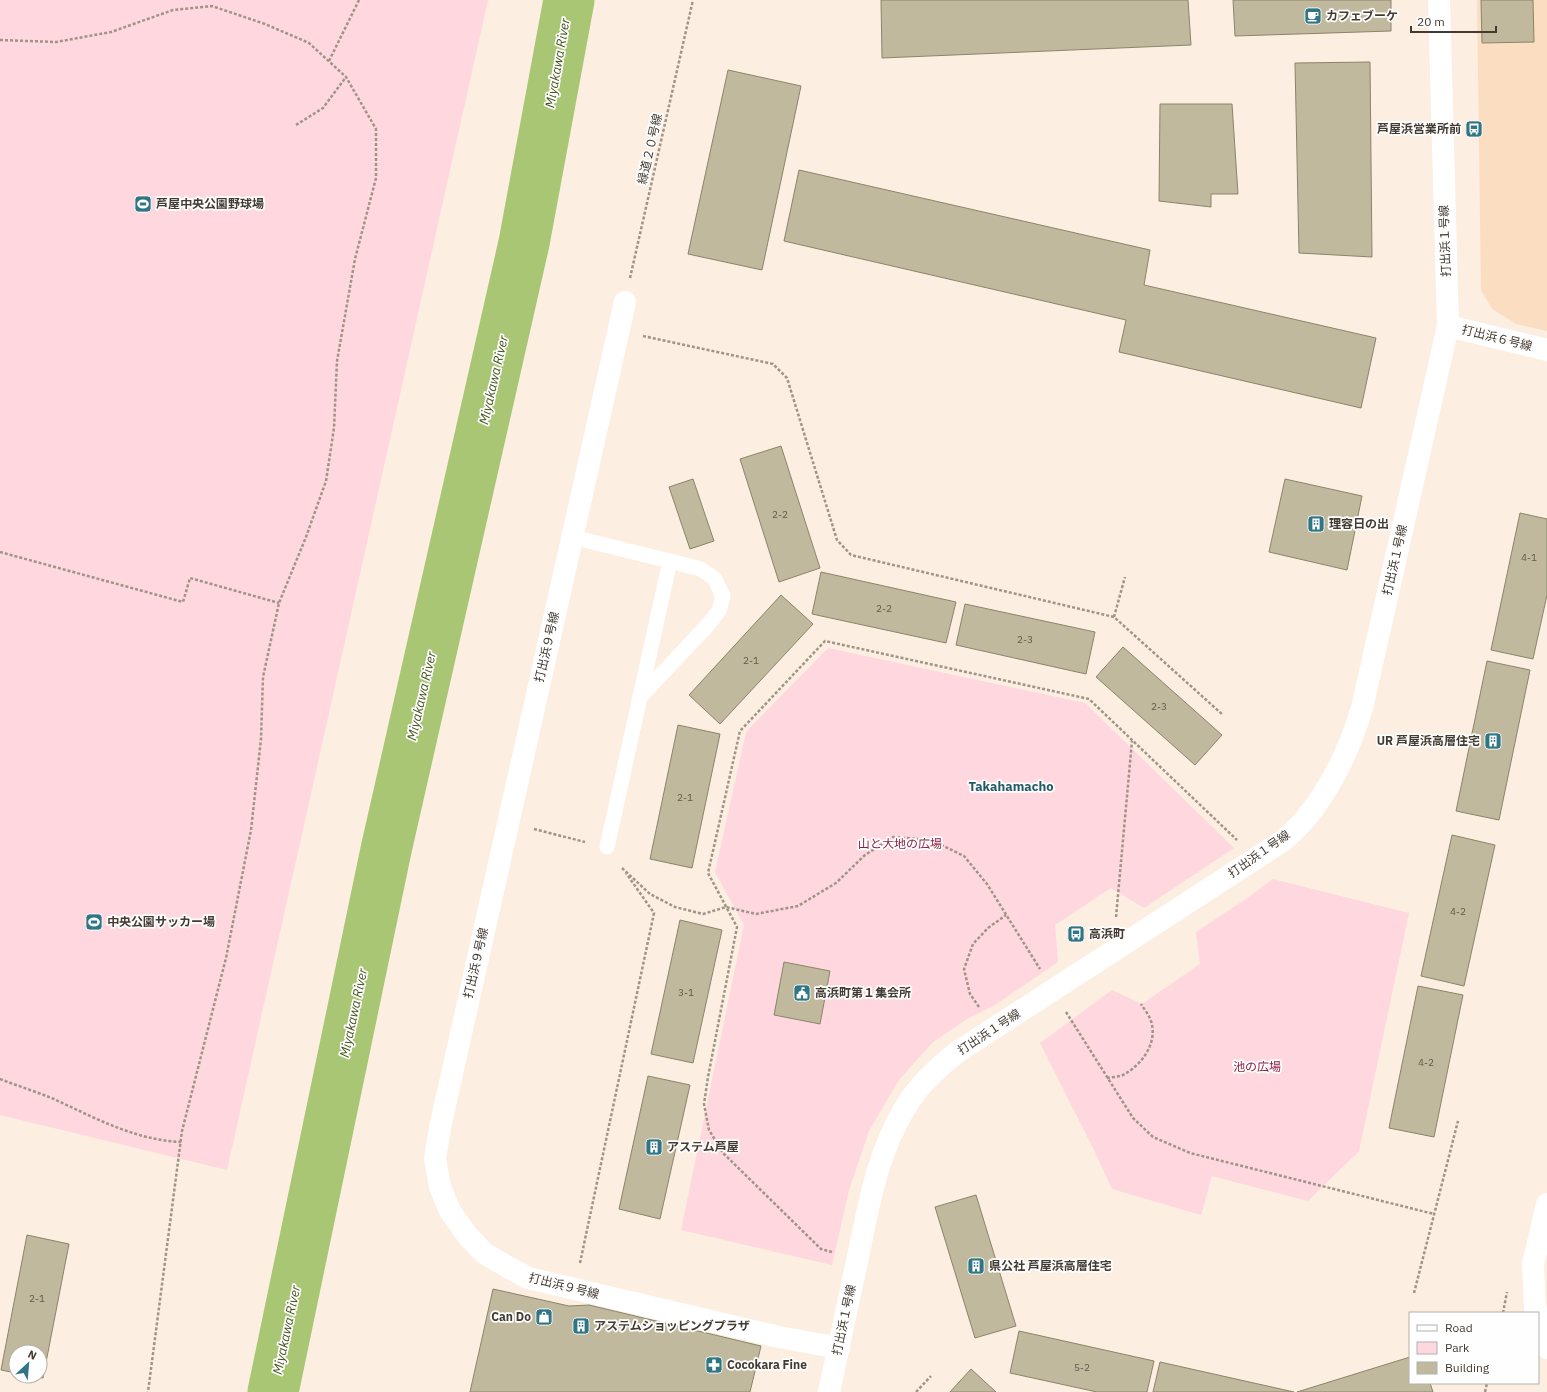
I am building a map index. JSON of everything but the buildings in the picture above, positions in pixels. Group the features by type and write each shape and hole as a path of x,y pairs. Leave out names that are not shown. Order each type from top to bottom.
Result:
{"street":[{"name":"打出浜１号線","path":"829,1392 872,1190 887,1145 905,1108 920,1087 939,1067 959,1051 1284,840 1305,819 1325,794 1344,760 1353,737 1364,700 1448,326 1439,0"},
{"name":"打出浜９号線","path":"625,302 440,1123 435,1158 440,1187 450,1211 467,1235 484,1253 528,1278 779,1337 839,1348"},
{"name":"打出浜６号線","path":"1448,326 1547,350"},
{"path":"1537,1312 1535,1307 1534,1264 1547,1204"},
{"path":"1539,1321 1547,1348"}],"lane":[{"path":"572,537 701,569 715,579 723,596 719,611 706,627 639,698"},
{"path":"607,847 670,561"}],"path":[{"path":"329,61 359,0"},
{"name":"緑道２０号線","path":"625,302 694,0"},
{"path":"0,40 56,42 111,32 173,10 212,6 266,24 310,43 346,77 376,129 376,178 355,259 337,361 334,428 326,482 280,603 263,678 261,739 252,830 226,958 182,1131 148,1392"},
{"path":"296,126 323,108 346,77"},
{"path":"619,330 773,364 788,378 837,540 851,555 1114,617 1223,715"},
{"path":"0,552 183,602 190,578 280,603"},
{"path":"1114,617 1125,577"},
{"path":"858,1258 821,1249 723,1153 709,1130 704,1104 737,927 708,873 740,731 825,641 1089,699 1256,858"},
{"path":"1113,951 1132,740"},
{"path":"508,823 607,847 654,913 574,1289"},
{"path":"622,868 650,894 675,907 703,914 726,907 756,914 798,906 836,883 865,855 893,837 931,840 964,856 987,884"},
{"path":"979,1007 970,994 964,969 973,944 988,928 1006,915"},
{"path":"1141,1004 1151,1021 1152,1038 1146,1054 1137,1066 1122,1075 1108,1078 1133,1118 1153,1137 1190,1153 1434,1214"},
{"path":"0,1079 52,1098 123,1130 162,1141 181,1142"},
{"path":"1414,1293 1458,1120"},
{"path":"916,1392 931,1376"}],"shaded area":[{"path":"1477,0 1547,0 1547,331 1516,324 1492,309 1481,290"}],"green space":[{"path":"0,0 488,0 227,1170 0,1115"},
{"name":"山と大地の広場","path":"828,648 1085,703 1234,848 1144,908 1111,888 1055,925 1058,962 995,1005 967,1019 932,1043 899,1080 869,1131 849,1190 832,1265 681,1230 744,925 715,872 746,732"},
{"name":"池の広場","path":"1273,879 1409,913 1359,1151 1308,1201 1212,1176 1201,1215 1112,1189 1040,1043 1112,990 1142,1004 1200,964 1196,932"}],"waterway":[{"name":"Miyakawa River","path":"273,1392 386,850 524,243 569,0"}],"place":[{"name":"カフェブーケ","path":"1313,16"},
{"name":"芦屋浜営業所前","path":"1474,129"},
{"name":"芦屋中央公園野球場","path":"143,204"},
{"name":"理容日の出","path":"1316,524"},
{"name":"UR 芦屋浜高層住宅","path":"1493,741"},
{"name":"中央公園サッカー場","path":"94,922"},
{"name":"高浜町","path":"1076,934"},
{"name":"高浜町第１集会所","path":"802,993"},
{"name":"アステム芦屋","path":"654,1147"},
{"name":"県公社 芦屋浜高層住宅","path":"976,1266"},
{"name":"Can Do","path":"544,1317"},
{"name":"アステムショッピングプラザ","path":"581,1326"},
{"name":"Cocokara Fine","path":"714,1365"}],"district":[{"name":"Takahamacho","path":"1011,786"}]}
